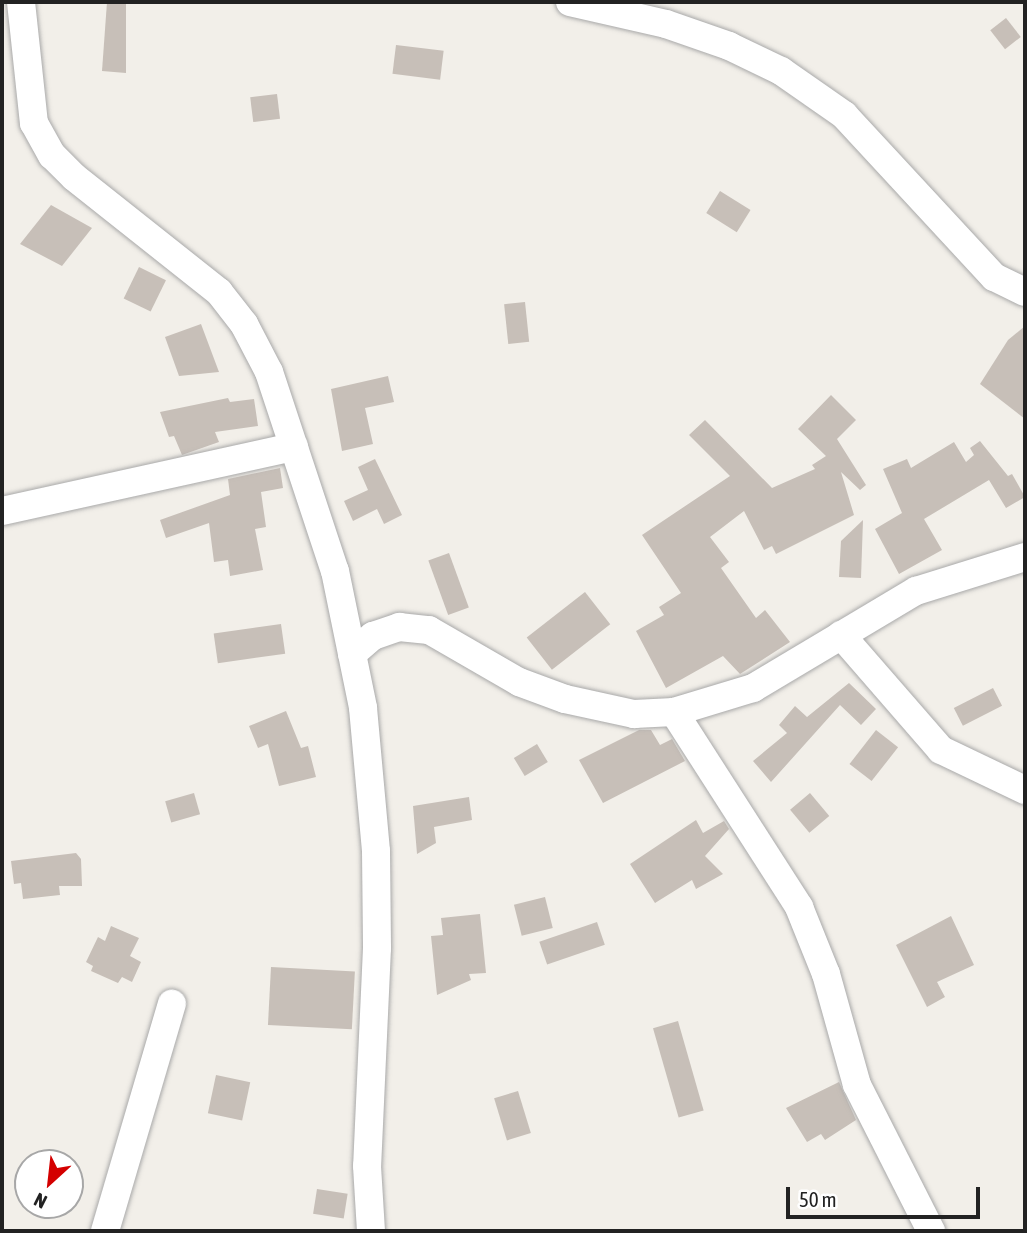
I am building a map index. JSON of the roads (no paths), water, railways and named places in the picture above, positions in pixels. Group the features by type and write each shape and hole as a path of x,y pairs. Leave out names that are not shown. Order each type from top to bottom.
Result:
{"street":[{"path":"21,2 34,123 52,155 219,292 244,324 269,372 335,571 363,708 376,851 377,948 367,1166 370,1231"},
{"path":"570,2 666,24 729,46 781,71 844,115 986,270 1025,292"},
{"path":"2,511 294,447"},
{"path":"352,654 373,636 399,627 429,630 519,682 565,699 634,714 674,712 753,688 916,591 1025,557"},
{"path":"841,635 941,750 1025,790"},
{"path":"674,712 799,907 826,974 857,1085 931,1231"},
{"path":"106,1231 172,1004"}]}
